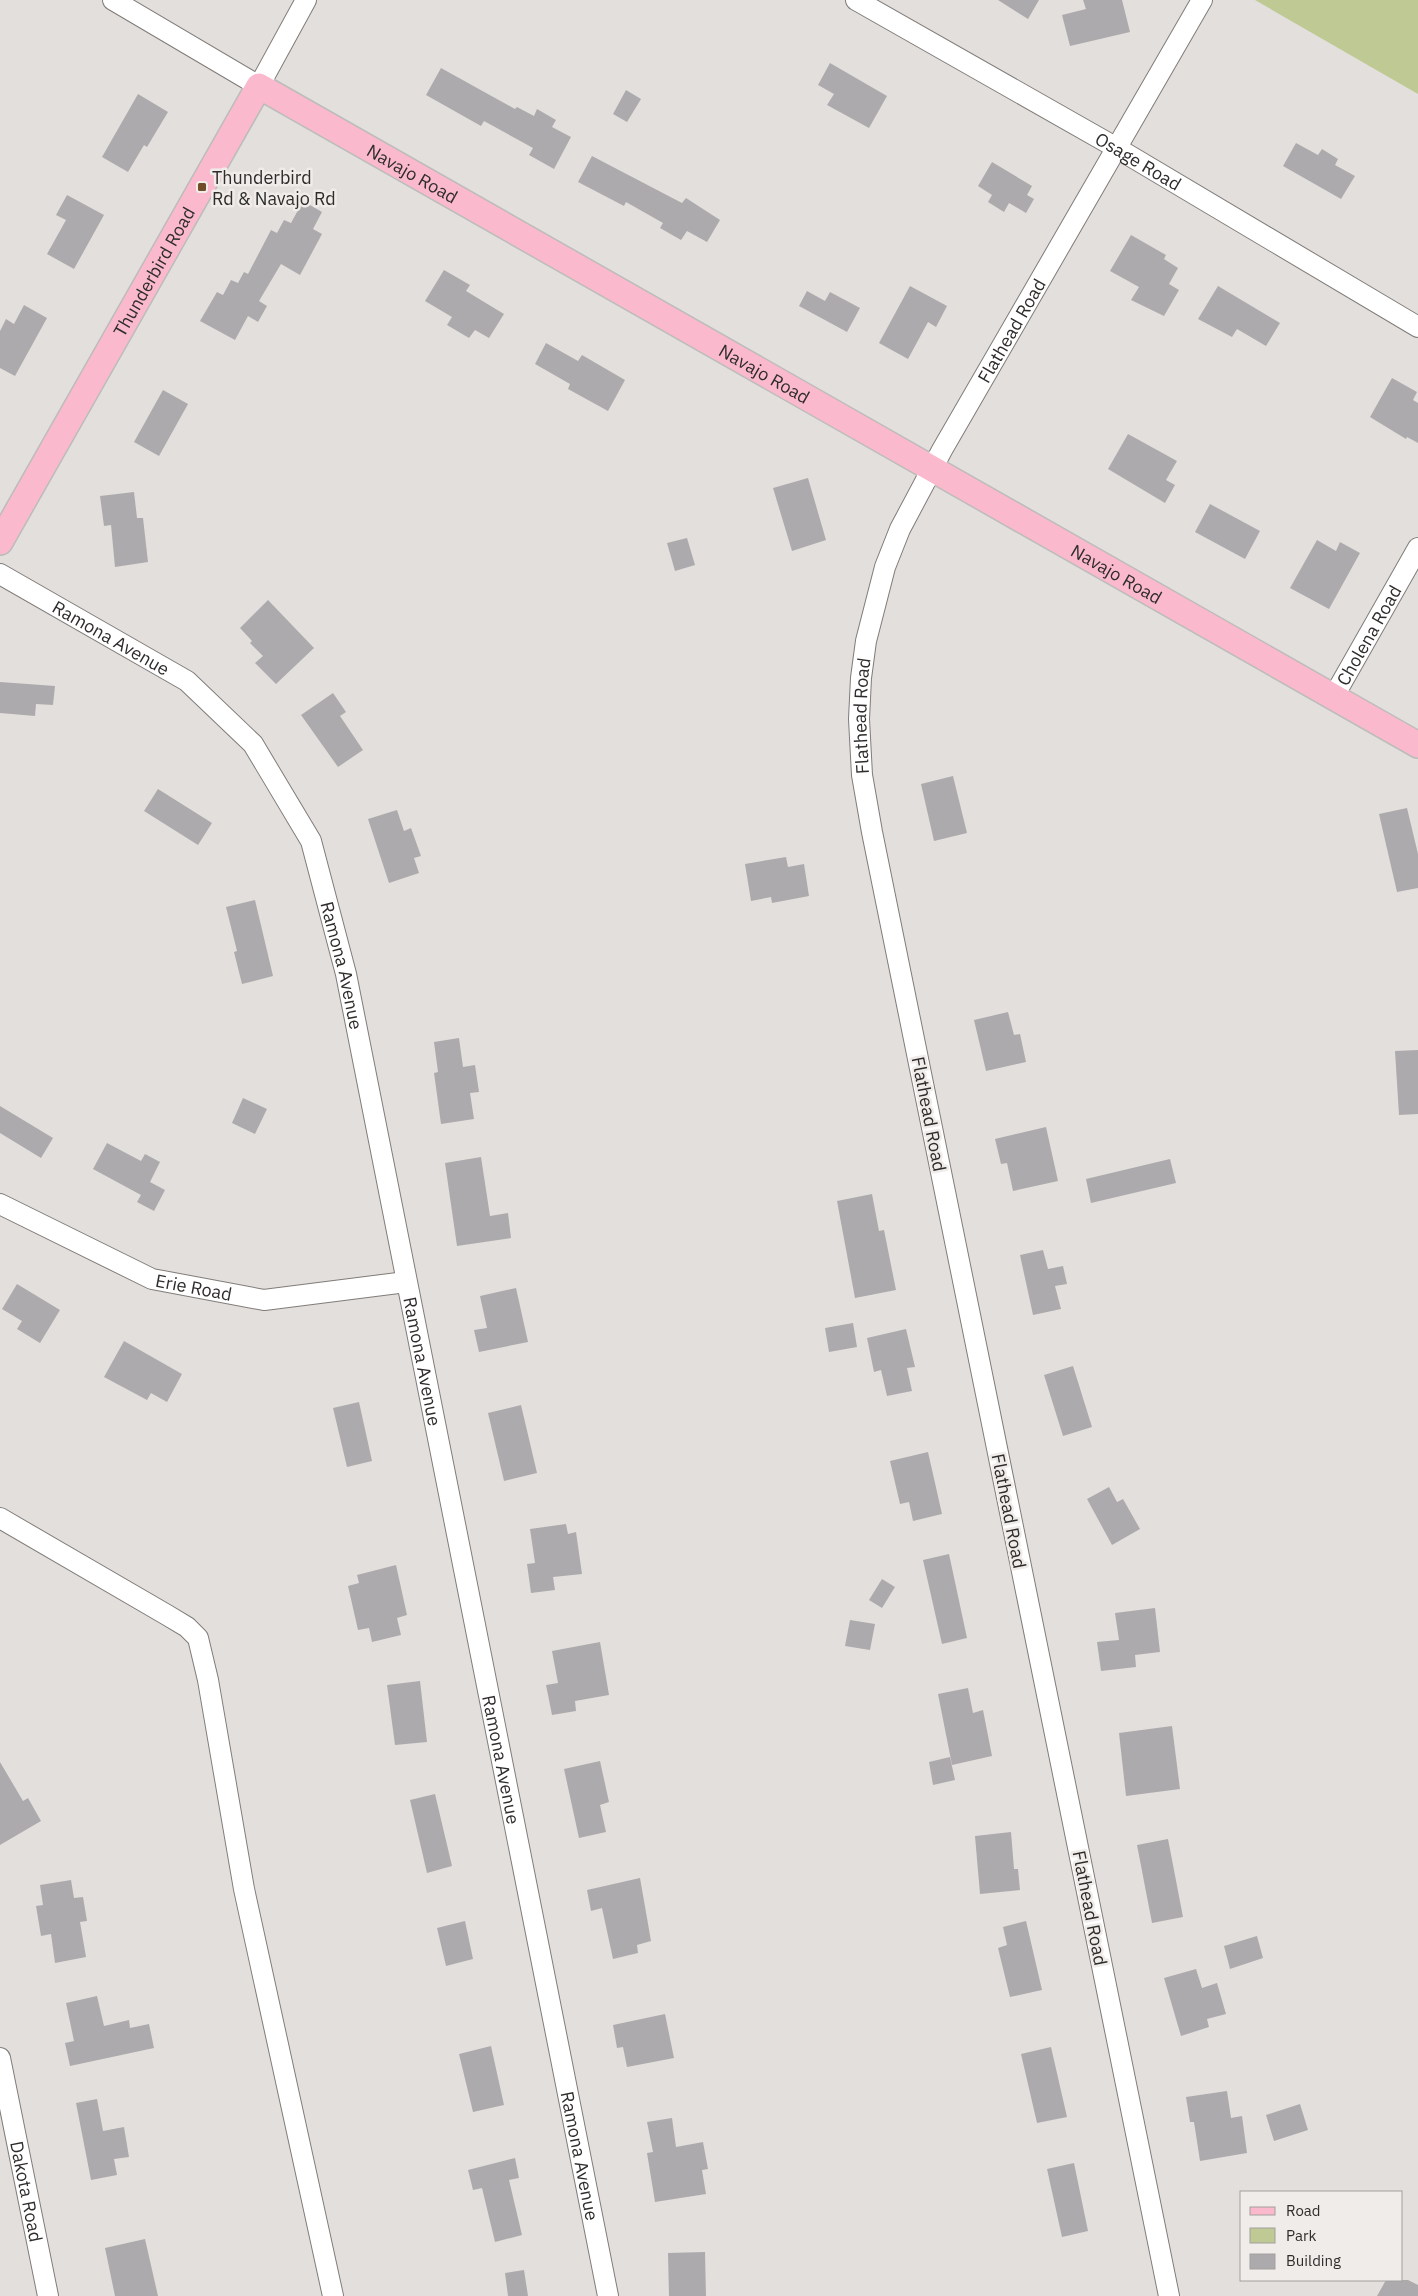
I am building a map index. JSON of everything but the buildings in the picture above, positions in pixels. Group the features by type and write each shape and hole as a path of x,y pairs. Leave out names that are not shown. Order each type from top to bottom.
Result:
{"main road":[{"name":"Navajo Road","path":"259,86 931,470 1418,745"},
{"name":"Thunderbird Road","path":"0,542 259,86"}],"street":[{"name":"Navajo Road","path":"113,0 259,86"},
{"name":"Thunderbird Road","path":"259,86 306,0"},
{"name":"Osage Road","path":"856,0 1115,147 1418,327"},
{"name":"Flathead Road","path":"1169,2296 874,842 862,775 859,719 861,678 866,641 885,567 900,529 931,470 1115,147 1202,0"},
{"name":"Cholena Road","path":"1334,696 1418,548"},
{"name":"Ramona Avenue","path":"0,574 187,681 253,744 311,841 346,974 608,2296"},
{"name":"Erie Road","path":"0,1204 152,1280 264,1300 406,1282"},
{"path":"0,1518 187,1627 198,1638 208,1680 246,1898 333,2296"},
{"name":"Dakota Road","path":"0,2058 48,2296"}],"green space":[{"path":"1255,0 1418,0 1418,94"}],"place":[{"name":"Thunderbird Rd & Navajo Rd","path":"202,187"}]}
